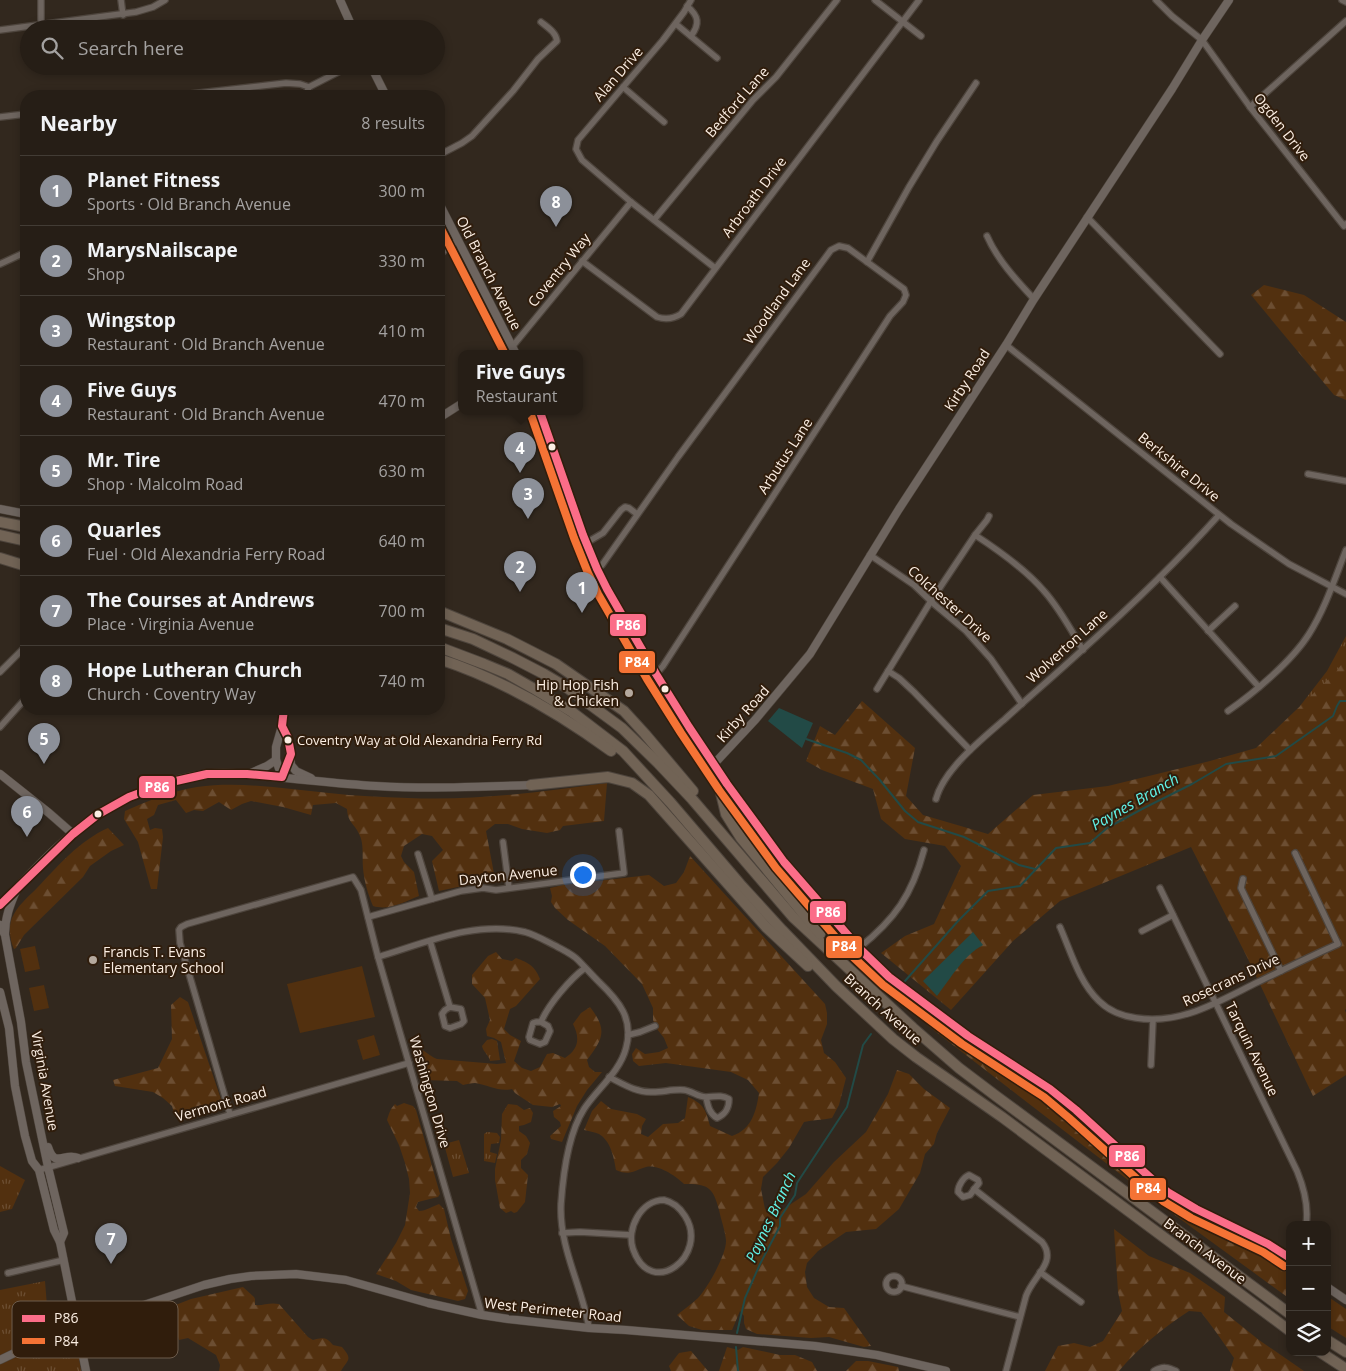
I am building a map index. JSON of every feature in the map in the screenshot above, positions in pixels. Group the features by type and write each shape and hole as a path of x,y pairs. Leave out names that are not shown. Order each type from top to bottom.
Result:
{"highway":[{"path":"0,522 20,526"},
{"path":"0,535 20,540"},
{"path":"0,553 20,558"},
{"path":"0,558 20,564"},
{"path":"445,614 507,639 556,664 624,712 646,734 689,786 726,839"},
{"name":"Branch Avenue","path":"445,630 473,639 566,687 622,728 692,799 793,917 912,1028 959,1068 1286,1311"},
{"name":"Branch Avenue","path":"445,649 508,674 572,712 623,751 650,779 782,930 873,1021 916,1057 1002,1116 1286,1328"},
{"path":"445,661 497,682 545,708 604,746 650,779"},
{"path":"714,764 726,814 742,838 798,908 852,970"},
{"path":"531,785 608,777 632,783 650,795 766,927 835,992 873,1021"},
{"path":"1331,1343 1346,1352"},
{"path":"1326,1356 1346,1369"}],"main road":[{"path":"340,0 350,20"},
{"name":"Kirby Road","path":"714,764 756,720 809,655 870,555 1034,299 1229,0"},
{"path":"376,75 383,90"},
{"name":"Old Branch Avenue","path":"445,215 514,350"},
{"path":"445,414 458,406"},
{"path":"541,415 586,544 597,570 656,674 689,728 784,862 859,948 888,977 931,1009 984,1047 1050,1089 1076,1110 1164,1190 1196,1209 1253,1236 1286,1255"},
{"path":"0,508 20,513"},
{"path":"282,778 276,760 276,747 283,715"},
{"path":"282,726 288,738 291,764 296,771 314,780"},
{"path":"282,778 290,754"},
{"path":"247,774 276,760"},
{"path":"0,774 73,834"},
{"path":"0,905 73,834 108,808 154,787 208,774 247,774 379,786 531,785"},
{"path":"5,935 6,919 17,887"},
{"name":"Virginia Avenue","path":"0,925 5,935 21,1022 26,1062 42,1139 44,1168 54,1230 60,1242 71,1301"},
{"name":"Virginia Avenue","path":"0,992 9,1028 15,1086 25,1136 32,1161 44,1168"},
{"path":"42,1139 47,1144 50,1155 53,1157 60,1159 73,1156 78,1158"},
{"name":"West Perimeter Road","path":"154,1301 216,1282 261,1275 305,1274 346,1280 428,1303 482,1315 589,1328 815,1346 877,1355 946,1371"},
{"path":"1331,1289 1346,1300"},
{"name":"West Perimeter Road","path":"0,1360 12,1354"},
{"name":"Virginia Avenue","path":"83,1358 86,1371"}],"street":[{"path":"41,0 41,20"},
{"path":"121,0 122,15"},
{"path":"82,20 147,10 165,0"},
{"name":"Alan Drive","path":"631,202 587,164 577,152 577,143 676,24 691,0"},
{"name":"Bedford Lane","path":"654,220 753,100 776,77 837,0"},
{"path":"875,0 921,36"},
{"name":"Arbroath Drive","path":"582,261 657,317 663,319 675,318 681,314 919,0"},
{"name":"Ogden Drive","path":"1156,0 1172,16 1202,40 1250,107 1344,226 1346,224"},
{"path":"1342,0 1346,2"},
{"path":"687,6 697,19 696,28 691,36"},
{"path":"1250,107 1346,21"},
{"path":"445,152 472,136 513,91 538,59 557,41 555,35 541,22"},
{"path":"676,24 717,58"},
{"path":"0,30 20,28"},
{"path":"308,90 310,87 333,75"},
{"path":"225,90 286,83 310,87"},
{"path":"867,262 937,141 976,84"},
{"path":"622,87 664,122"},
{"path":"0,117 20,115"},
{"path":"631,202 715,268"},
{"name":"Coventry Way","path":"514,350 582,261 631,202"},
{"path":"1087,217 1220,354"},
{"path":"987,236 1000,258 1034,299"},
{"path":"445,250 458,240"},
{"name":"Woodland Lane","path":"597,570 826,255 835,247 842,246 848,248 867,262"},
{"path":"0,264 20,255"},
{"name":"Arbutus Lane","path":"656,674 872,343 890,316 903,302 906,294 904,289 867,262"},
{"name":"Berkshire Drive","path":"1006,345 1219,515 1289,564 1346,594"},
{"path":"1308,474 1346,481"},
{"path":"586,544 604,533 625,507 637,514"},
{"name":"Wolverton Lane","path":"936,798 941,785 970,750 1083,650 1160,577 1219,515"},
{"path":"877,690 932,601 989,516"},
{"path":"975,535 1008,559 1038,585 1054,604 1083,650"},
{"path":"1228,711 1259,687 1293,655 1308,636 1332,587 1346,550"},
{"name":"Colchester Drive","path":"870,555 914,585 966,631 981,647 1022,704"},
{"path":"1160,577 1259,687"},
{"path":"1208,631 1235,606"},
{"path":"0,672 20,652"},
{"path":"888,670 922,700 970,750"},
{"path":"0,726 20,704"},
{"name":"Dayton Avenue","path":"368,917 461,891 485,888 496,890 624,873 618,831"},
{"path":"503,842 509,888"},
{"path":"859,948 879,932 900,906 916,876 924,850"},
{"name":"Rosecrans Drive","path":"1060,927 1080,974 1090,991 1110,1010 1127,1016 1153,1020 1167,1019 1194,1012 1338,944 1295,853"},
{"path":"418,854 432,899"},
{"name":"Washington Drive","path":"230,1114 180,943 180,929 186,924 353,877 359,886 482,1315"},
{"path":"1243,879 1241,888 1281,971"},
{"name":"Tarquin Avenue","path":"1160,888 1297,1171 1306,1200 1306,1221"},
{"path":"1142,931 1173,916"},
{"path":"378,957 430,941 476,930 519,931 538,937 578,960 619,1004 627,1020 627,1047 618,1066 584,1109 574,1131 562,1195 562,1233 589,1328"},
{"path":"430,941 450,1006"},
{"path":"541,1022 559,994 585,968"},
{"path":"1151,1064 1153,1020"},
{"path":"628,1035 654,1026"},
{"name":"Vermont Road","path":"44,1168 409,1063"},
{"path":"609,1078 644,1092 688,1090 706,1097 723,1096 729,1098 728,1106 723,1115 718,1118 712,1115 706,1097"},
{"path":"974,1189 1042,1242 1049,1255 1046,1265 1028,1290 1006,1371"},
{"path":"664,1200 676,1206 685,1217 690,1231 690,1242 683,1260 674,1268 659,1273 644,1266 637,1258 631,1243 631,1236 636,1221 644,1208 656,1201 664,1200"},
{"path":"562,1233 580,1232 631,1236"},
{"path":"8,1273 64,1260"},
{"path":"1040,1272 1081,1302"},
{"path":"901,1286 1020,1316"},
{"path":"1154,1371 1164,1367 1176,1371"}],"green space":[{"path":"1264,285 1304,295 1346,322 1346,400 1334,395 1251,295"},
{"path":"1346,636 1346,755 1300,706 1327,671"},
{"path":"1346,658 1346,1075 1313,1096 1247,957 1191,847 1060,901 1013,941 951,1010 881,953 905,936 934,924 961,866 945,846 905,839 881,819 873,789 822,770 806,761 820,726 835,735 862,701 915,748 906,796 923,815 988,834 1033,795 1108,786 1256,748 1336,672"},
{"path":"607,783 604,821 563,826 560,830 547,833 522,829 508,824 495,824 486,831 495,879 439,891 432,861 443,850 432,836 422,834 404,846 401,856 414,872 419,896 385,907 373,906 364,878 360,836 350,821 347,809 336,803 313,805 311,815 251,801 231,810 219,802 203,811 194,810 186,813 176,800 158,805 154,815 147,819 150,830 155,828 162,829 163,837 157,889 151,889 138,842 124,819 125,811 151,800 188,789 213,785 246,785 359,796 433,799 508,795"},
{"path":"108,828 124,845 111,851 90,866 83,877 24,935 14,949 10,925 14,914 20,906 70,854 98,833"},
{"path":"690,856 825,1004 827,1024 821,1040 824,1053 835,1062 846,1078 839,1105 832,1118 804,1122 789,1148 763,1177 761,1189 765,1209 773,1216 806,1194 834,1162 866,1132 888,1094 897,1070 909,1074 924,1089 950,1108 937,1133 934,1144 925,1154 920,1173 899,1209 876,1229 846,1232 818,1251 807,1263 805,1272 807,1287 814,1298 829,1307 844,1308 871,1346 864,1347 829,1337 811,1338 757,1334 746,1329 744,1316 740,1311 732,1330 702,1330 689,1326 677,1315 696,1300 712,1279 725,1246 725,1232 714,1196 704,1186 684,1184 672,1174 656,1167 646,1167 628,1173 616,1170 611,1150 603,1137 594,1132 584,1130 592,1111 601,1101 611,1109 637,1114 646,1119 642,1126 641,1134 648,1137 663,1124 678,1123 685,1118 688,1097 698,1102 704,1108 710,1126 732,1136 744,1129 752,1119 759,1093 748,1080 731,1072 666,1063 639,1066 633,1061 632,1054 636,1048 645,1054 659,1052 668,1048 653,1020 653,1008 642,984 605,946 568,920 551,902 550,888 563,885 649,875 664,886 676,883 684,872"},
{"path":"35,946 40,969 25,972 20,949"},
{"path":"496,952 502,959 512,961 516,958 528,963 534,968 540,979 516,1006 510,1009 504,1029 521,1041 514,1061 522,1068 531,1071 540,1067 547,1054 553,1053 565,1058 570,1055 577,1043 577,1034 573,1024 581,1013 590,1007 599,1022 601,1028 600,1040 587,1060 589,1067 595,1072 602,1072 577,1106 562,1142 551,1139 550,1136 561,1126 560,1122 554,1117 553,1111 561,1106 560,1104 552,1107 533,1105 512,1089 498,1089 475,1083 463,1085 457,1081 422,1080 415,1055 416,1048 437,1059 497,1064 506,1063 501,1042 487,1036 486,1029 490,1020 485,998 472,984 472,975 488,956"},
{"path":"362,966 375,1017 300,1033 287,984"},
{"path":"44,985 49,1008 34,1011 29,988"},
{"path":"180,997 188,1002 222,1102 175,1116 172,1106 153,1092 115,1086 113,1080 158,1068 172,1039 171,1005"},
{"path":"933,1019 1048,1095 1148,1185 1175,1205 1233,1234 1271,1255 1286,1266 1286,1296 1150,1197 927,1025"},
{"path":"374,1035 380,1055 363,1060 357,1040"},
{"path":"487,1040 497,1041 500,1060 490,1061 482,1046"},
{"path":"404,1103 413,1106 416,1110 440,1194 438,1197 418,1202 416,1207 419,1211 422,1211 439,1204 444,1209 451,1239 468,1291 465,1299 458,1301 411,1290 396,1281 376,1274 405,1225 410,1193 409,1179 399,1145 387,1120 395,1104 397,1106"},
{"path":"508,1104 517,1105 524,1110 530,1108 533,1113 531,1122 519,1126 519,1131 526,1136 530,1143 527,1154 521,1160 521,1168 528,1175 525,1202 514,1213 511,1211 506,1213 500,1208 495,1180 495,1169 501,1140 502,1114"},
{"path":"487,1132 497,1133 500,1137 499,1143 491,1144 490,1152 497,1154 495,1163 484,1161 484,1134"},
{"path":"459,1140 469,1173 453,1177 444,1144"},
{"path":"0,1166 25,1180 12,1209 0,1212"},
{"path":"1114,1229 1149,1256 1190,1273 1225,1297 1224,1312 1259,1340 1304,1371 1230,1371 1234,1358 1201,1312 1189,1311 1152,1338 1119,1371 1045,1371 1058,1346 1074,1343 1090,1347 1103,1341 1122,1311 1118,1292"},
{"path":"45,1281 47,1301 12,1301 12,1358 79,1358 81,1371 0,1371 0,1290"},
{"path":"243,1287 254,1297 255,1305 279,1304 308,1337 313,1340 324,1338 333,1345 342,1347 348,1357 347,1362 341,1371 219,1371 220,1365 216,1355 188,1338 179,1340 178,1304 191,1299"},
{"path":"1331,1299 1346,1309 1346,1338 1331,1329"},
{"path":"727,1347 738,1350 743,1347 780,1355 795,1355 812,1362 817,1371 719,1371"},
{"path":"691,1351 708,1371 671,1371 669,1366 679,1353"},
{"path":"856,1361 868,1361 898,1367 899,1371 846,1371"}],"water":[{"path":"779,708 813,723 802,748 768,721"},
{"path":"973,932 983,945 963,961 937,996 923,981"}],"waterway":[{"name":"Paynes Branch","path":"905,981 958,921 988,891 1020,886 1056,848 1090,843 1107,828 1192,784 1226,764 1276,756 1333,716 1340,701 1346,701"},
{"path":"806,739 847,753 861,760 905,811 918,822 964,837 1019,865 1035,869"},
{"name":"Paynes Branch","path":"891,996 896,990"},
{"name":"Paynes Branch","path":"737,1333 745,1298 780,1226 780,1218 795,1195 797,1183 847,1107 863,1045 871,1034"},
{"name":"Paynes Branch","path":"736,1347 738,1371"}],"transit line":[{"name":"P84","path":"445,237 503,350"},
{"name":"P84","path":"531,415 588,573 647,679 719,790 776,868 851,955 883,985 962,1044 1044,1097 1163,1201 1191,1218 1263,1252 1284,1266"},
{"name":"P86","path":"541,415 583,535 597,569 656,674 727,784 784,862 859,948 889,977 968,1036 1050,1089 1169,1193 1196,1209 1268,1244 1286,1255"},
{"name":"P86","path":"0,905 73,834 97,815 129,797 167,783 207,774 247,774 282,777 291,754 288,738 282,726 283,715"}],"place":[{"name":"Hope Lutheran Church","path":"556,227"},
{"name":"Five Guys","path":"520,473"},
{"name":"Wingstop","path":"528,519"},
{"name":"MarysNailscape","path":"520,592"},
{"name":"Planet Fitness","path":"582,613"},
{"name":"Hip Hop Fish & Chicken","path":"629,693"},
{"name":"Coventry Way at Old Alexandria Ferry Rd","path":"288,740"},
{"name":"Mr. Tire","path":"44,764"},
{"name":"Quarles","path":"27,837"},
{"name":"Francis T. Evans Elementary School","path":"93,960"},
{"name":"The Courses at Andrews","path":"111,1264"}]}
